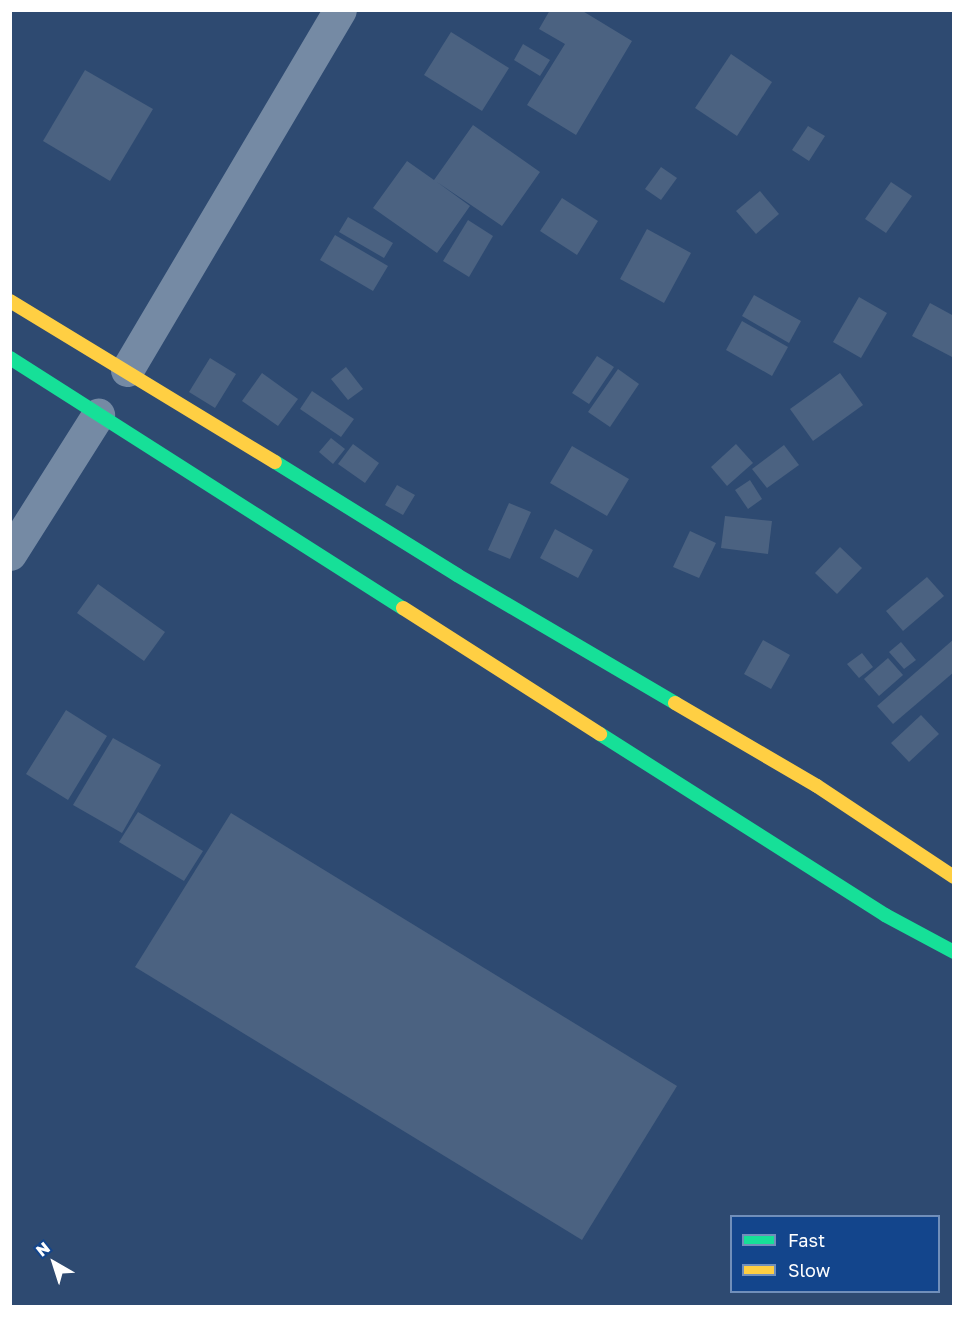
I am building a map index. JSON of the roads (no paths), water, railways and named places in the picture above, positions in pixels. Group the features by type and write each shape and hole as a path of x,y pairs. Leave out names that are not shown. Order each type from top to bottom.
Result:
{"highway":[{"path":"10,301 127,370 457,575 817,786 919,856 954,877"},
{"path":"10,358 885,915 954,952"}],"street":[{"path":"127,370 340,10"},
{"path":"10,554 98,415"}]}
